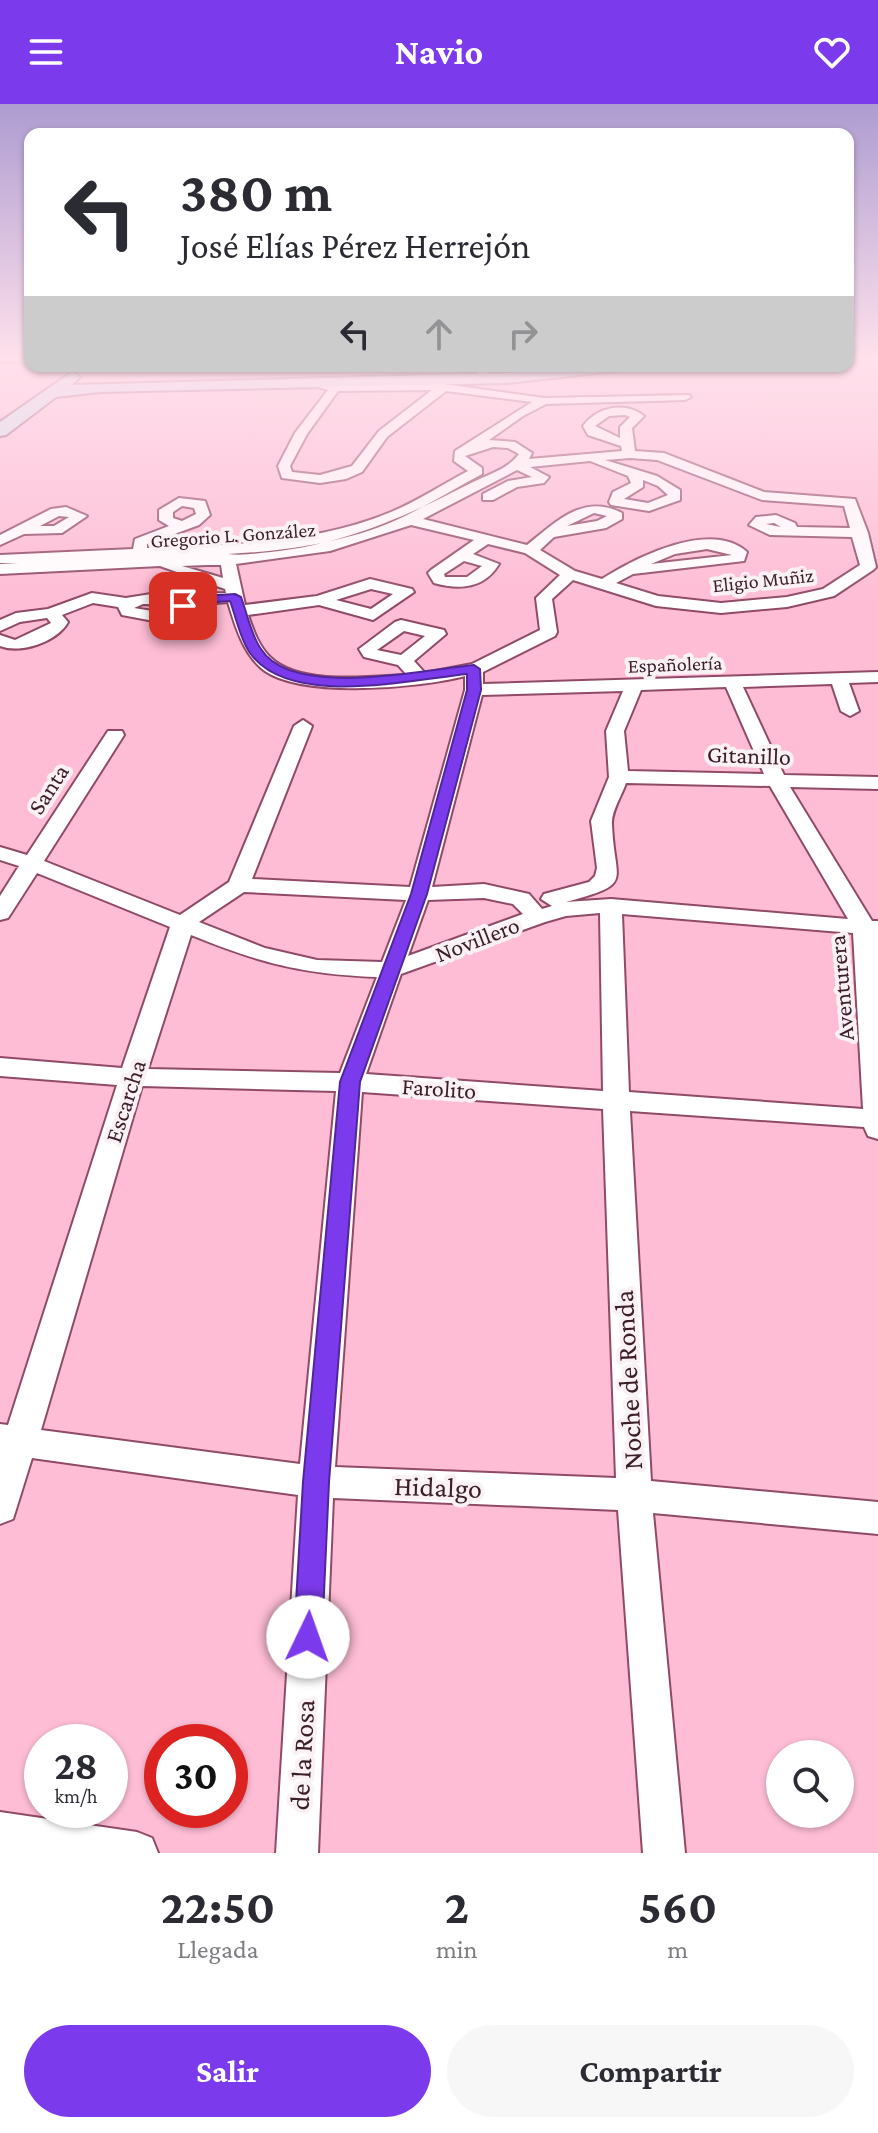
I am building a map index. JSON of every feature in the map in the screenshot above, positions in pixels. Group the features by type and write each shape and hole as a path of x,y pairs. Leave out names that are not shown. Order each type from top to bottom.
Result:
{"street":[{"path":"298,440 284,466 287,475 320,479 341,476 357,469 379,440"},
{"path":"482,440 459,454 459,458 477,471 496,474"},
{"path":"473,446 505,444 522,449 520,461"},
{"name":"Eligio Muñiz","path":"409,520 444,521 530,550 570,574 656,601 721,608 787,602 828,593 868,567 850,502 762,496 743,491 674,460 628,449 591,458"},
{"path":"520,461 554,462 591,458 608,469 633,473"},
{"path":"477,503 513,484 542,477 520,461"},
{"name":"Gregorio L. González","path":"145,557 227,558 327,548 366,538 409,520 520,461"},
{"name":"Gregorio L. González","path":"3,564 262,548 313,540 398,514 477,471"},
{"path":"179,525 140,542 145,557 235,598"},
{"path":"0,541 25,530"},
{"path":"789,530 861,533"},
{"path":"292,533 327,548"},
{"path":"530,550 554,533"},
{"path":"463,556 487,538"},
{"path":"603,585 628,569 698,543 721,544 740,552 739,558 729,560 628,569"},
{"path":"227,558 235,598 255,651 272,669 298,679 327,684 419,677 474,680 500,659 549,632 544,598 570,574"},
{"path":"0,626 16,618 51,613 92,598 127,603 152,598 186,601 235,598 319,600"},
{"path":"0,640 15,646 56,629 60,622 51,613"},
{"path":"404,661 419,677"},
{"name":"Españolería","path":"474,680 633,687 878,677"},
{"path":"839,679 850,711"},
{"name":"de la Rosa","path":"297,1853 316,1482 350,1082 419,894 474,680"},
{"name":"Aventurera","path":"733,684 777,782 871,927 877,1122"},
{"path":"239,885 419,894 484,891 521,899 532,911 597,887 606,878 608,868 601,821 619,777 615,731 633,687"},
{"path":"183,923 239,885 303,726"},
{"name":"Santa","path":"0,913 115,735"},
{"name":"Gitanillo","path":"619,777 878,783"},
{"name":"Novillero","path":"0,853 258,954 317,967 391,970 532,911 611,906 871,927"},
{"name":"Noche de Ronda","path":"611,906 616,1101 634,1495 664,1853"},
{"name":"Escarcha","path":"0,1508 9,1440 183,923"},
{"name":"Farolito","path":"0,1067 132,1077 350,1082 877,1122"},
{"name":"Hidalgo","path":"9,1440 316,1482 634,1495 878,1518"},
{"path":"0,1833 137,1853"}],"route":[{"path":"183,606 186,601 235,597 255,651 272,669 298,679 327,684 474,669 474,690 419,894 350,1082 316,1482 308,1637"}]}
